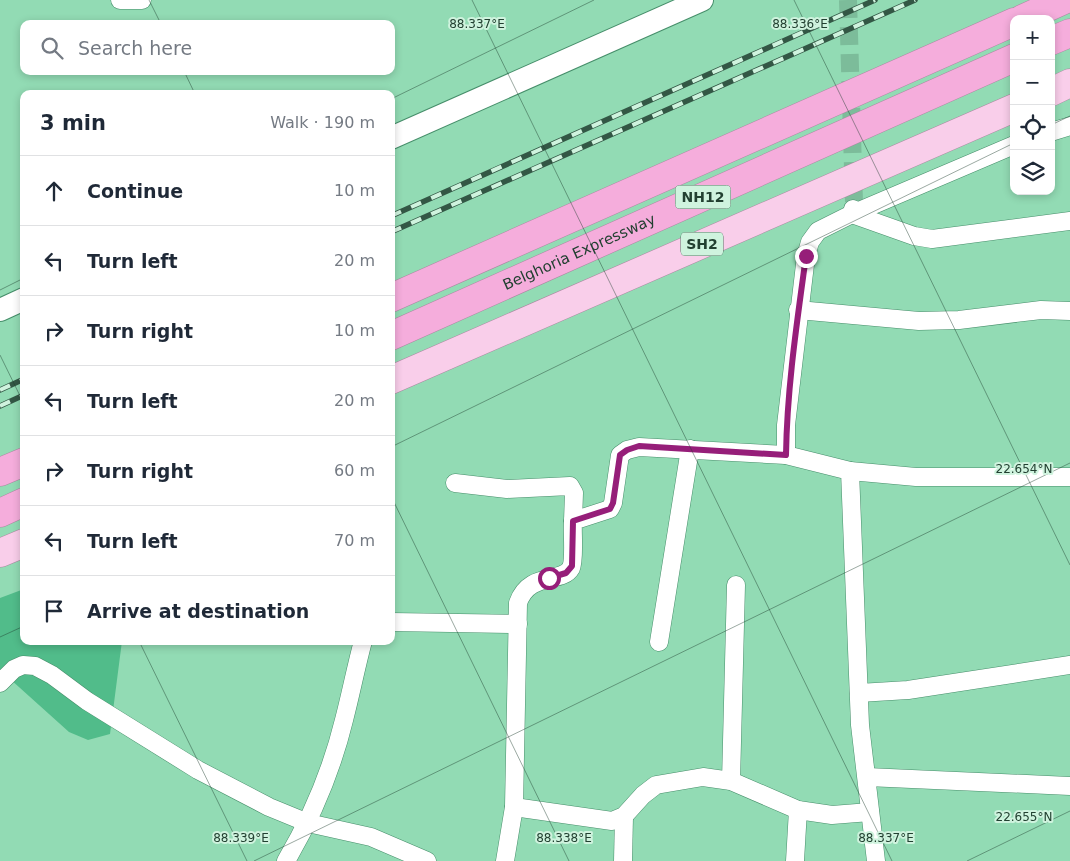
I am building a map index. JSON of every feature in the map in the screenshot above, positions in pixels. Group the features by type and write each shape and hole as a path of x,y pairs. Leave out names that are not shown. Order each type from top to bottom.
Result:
{"highway":[{"path":"1031,15 1064,0"},
{"name":"NH12","path":"395,296 1010,24"},
{"path":"1055,39 1070,33"},
{"name":"Belghoria Expressway","path":"395,334 1010,60"},
{"path":"0,472 20,464"},
{"path":"0,513 20,504"}],"main road":[{"path":"1055,90 1070,84"},
{"name":"SH2","path":"395,378 1010,110"},
{"path":"0,553 20,545"}],"street":[{"path":"120,0 142,0"},
{"path":"395,136 702,0"},
{"path":"1055,131 1070,126"},
{"path":"786,455 786,424 798,310 806,256 810,242 818,231 853,208 1010,147"},
{"path":"853,208 914,236 932,239 1070,221"},
{"path":"1,309 20,301"},
{"path":"798,310 919,321 959,320 1041,310 1070,311"},
{"path":"573,521 610,509 613,503 620,455 627,450 639,446 786,455 850,471 916,477 1070,477"},
{"path":"659,642 690,449"},
{"path":"850,471 859,693 876,861"},
{"path":"456,483 507,489 570,486 574,494 572,566 566,573 535,582 521,594 518,602 514,807 505,861"},
{"path":"731,781 736,585"},
{"path":"395,622 518,624"},
{"path":"286,861 308,824 344,721 362,645"},
{"path":"0,683 14,669 23,665 35,666 198,770 268,807 308,824 371,837 427,861"},
{"path":"859,693 908,690 1070,665"},
{"path":"514,807 592,820 612,821 624,816 643,795 656,785 702,777 731,781 798,810 832,815 870,812"},
{"path":"867,777 1070,786"},
{"path":"795,861 798,810"},
{"path":"624,816 624,861"}],"green space":[{"path":"20,590 20,645 121,645 110,734 88,740 69,732 0,670 0,598"}],"tunnel":[{"path":"848,0 854,202"}],"railway":[{"path":"395,214 875,0"},
{"path":"395,230 915,0"},
{"path":"0,390 20,381"},
{"path":"0,406 20,397"}],"route":[{"path":"549,578 566,573 572,566 573,521 610,509 613,503 620,455 627,450 639,446 786,455 786,424 806,256"}]}
